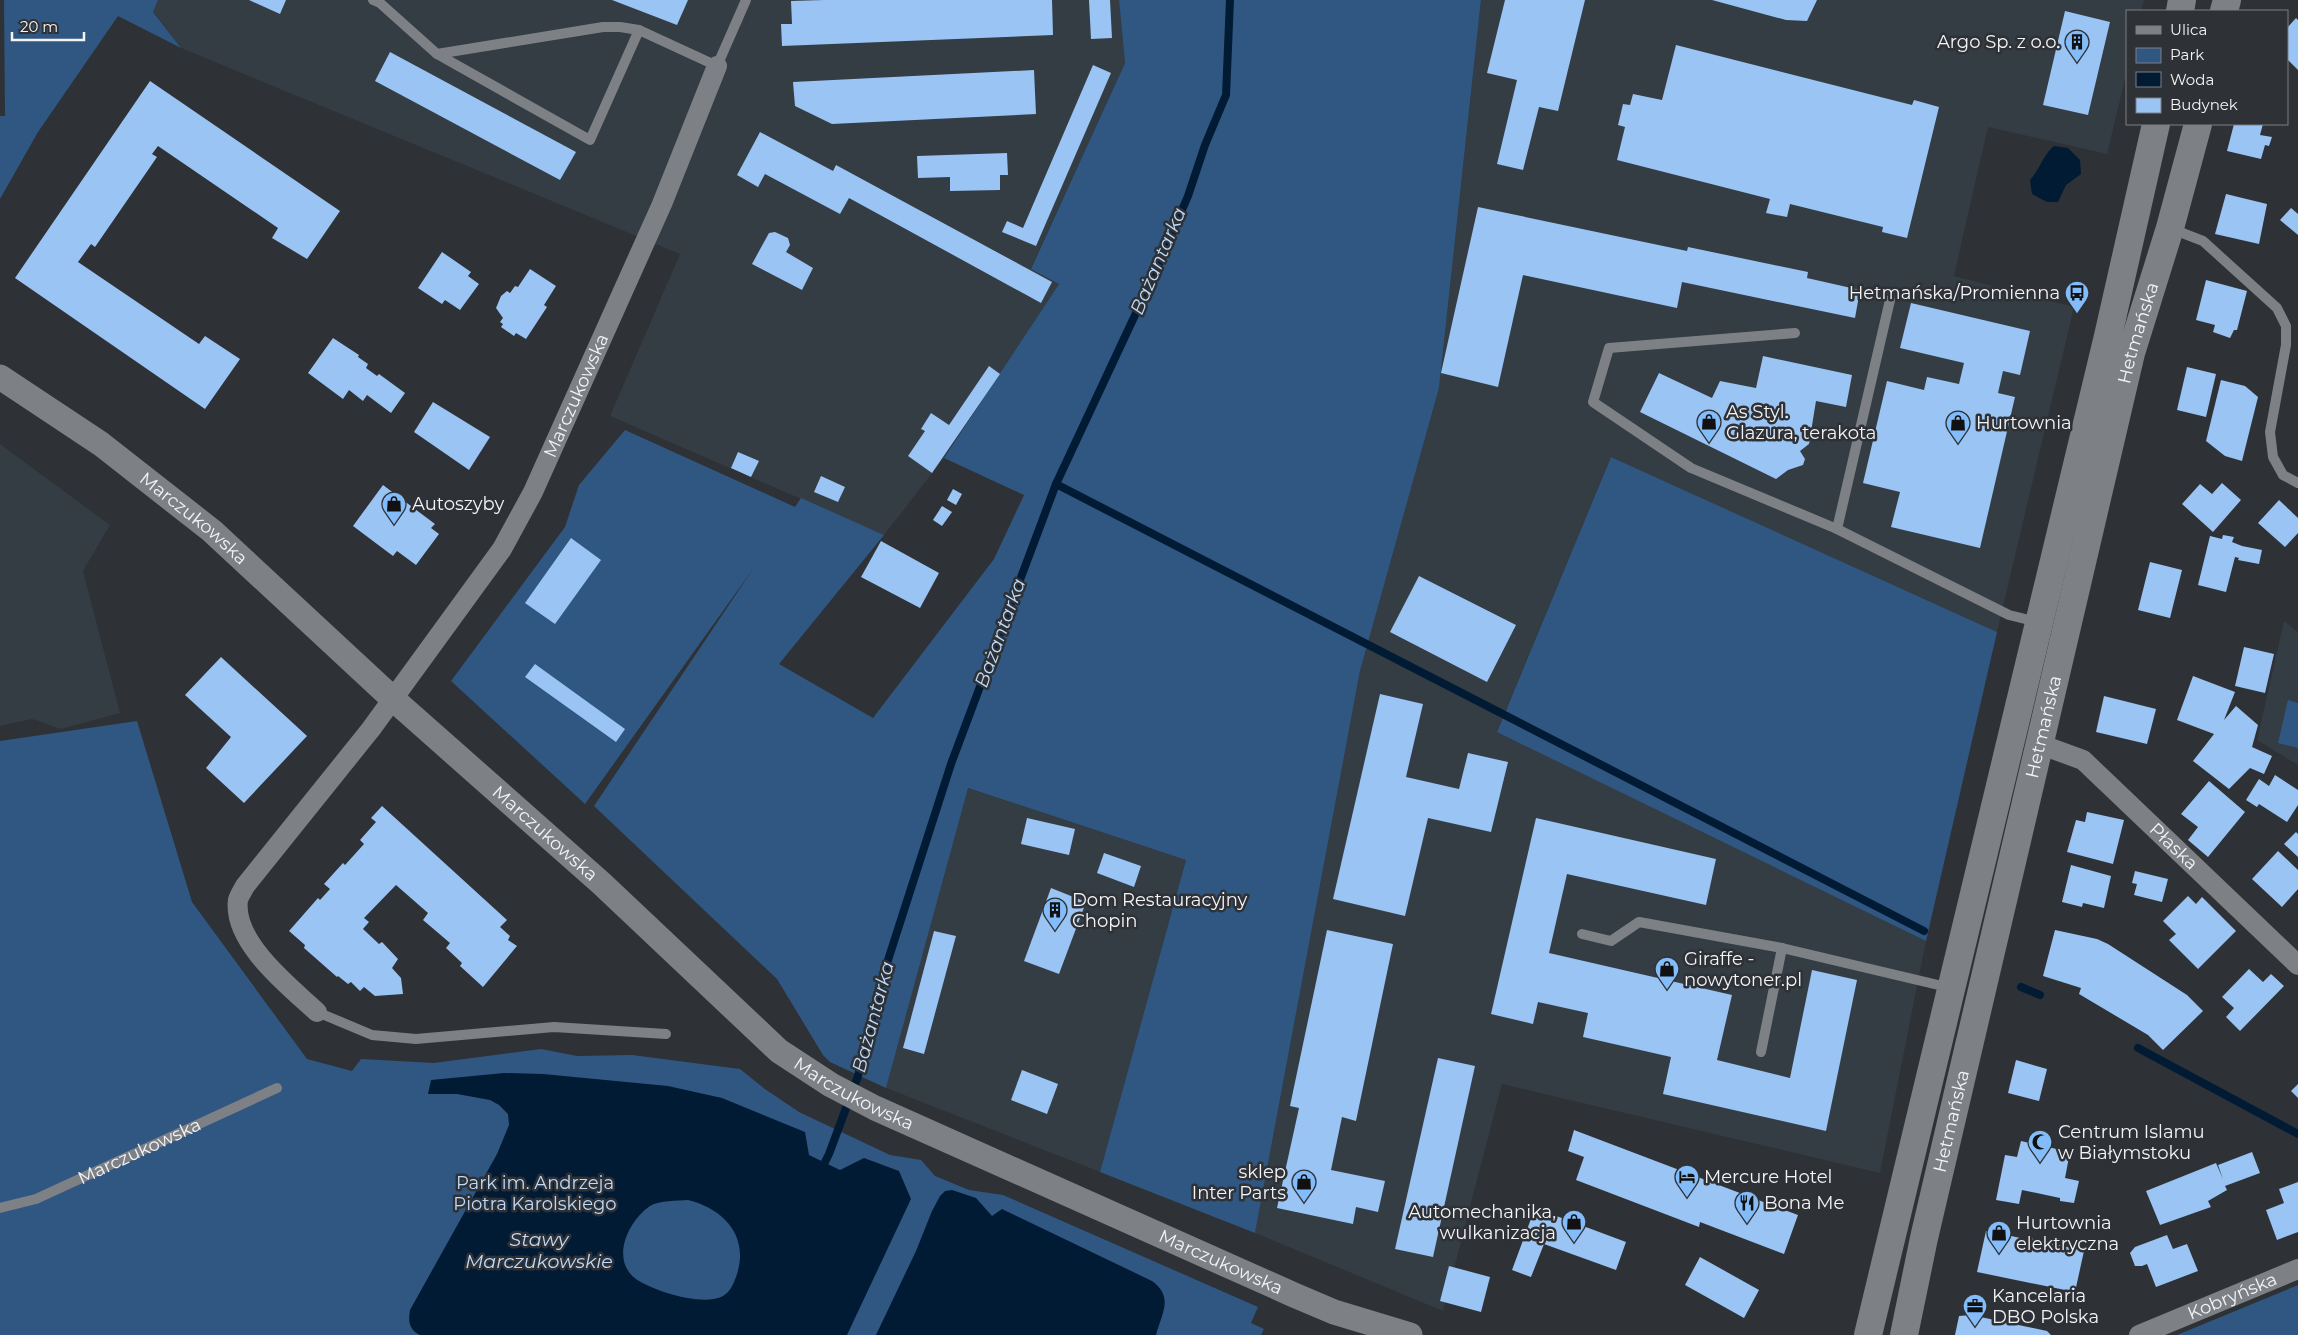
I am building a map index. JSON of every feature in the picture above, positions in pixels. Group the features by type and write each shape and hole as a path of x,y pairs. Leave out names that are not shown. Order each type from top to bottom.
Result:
{"main road":[{"name":"Hetmańska","path":"1868,1335 2110,326 2156,125"},
{"name":"Hetmańska","path":"1904,1335 2131,353 2170,228 2198,125"},
{"path":"1879,1289 1884,1299 1889,1302 1901,1303 1912,1297"}],"street":[{"name":"Marczukowska","path":"317,1012 268,967 247,939 238,900 244,886 393,699 502,549 520,518 662,204 717,66"},
{"name":"Marczukowska","path":"0,377 101,444 212,531 393,699 601,883 779,1051 831,1085 875,1108 1334,1312 1410,1335"},
{"name":"Płaska","path":"2040,744 2083,760 2298,965"},
{"name":"Kobryńska","path":"2139,1335 2298,1269"}],"lane":[{"path":"373,0 380,3 437,54 590,140 639,30"},
{"path":"437,54 603,27 620,27 639,30 717,66 746,0"},
{"path":"2170,228 2203,240 2277,308 2286,326 2286,345 2270,432 2273,457 2284,475 2298,483"},
{"path":"1837,529 1890,300"},
{"path":"1796,333 1609,348 1593,402 1691,468 1837,529 2009,615 2039,623"},
{"path":"1582,934 1611,941 1639,922 1782,948 1952,989"},
{"path":"1761,1052 1782,948"},
{"path":"317,1012 372,1035 416,1039 554,1027 666,1034"},
{"name":"Marczukowska","path":"0,1208 36,1198 277,1088"}],"shaded area":[{"path":"158,0 1119,0 1125,63 1031,268 1059,284 944,458 884,535 610,416 680,254 181,48 153,11"},
{"path":"1481,0 2144,0 2141,10 2126,10 2126,75 2107,154 1988,127 1954,276 2074,307 1997,632 1611,457 1497,731 1926,941 1880,1173 1502,1084 1443,1311 1255,1233 1360,671 1439,388"},
{"path":"0,444 110,525 83,571 120,713 61,729 32,719 0,726"},
{"path":"2284,621 2298,632 2298,765 2257,740"},
{"path":"967,788 1186,860 1100,1172 886,1088"}],"green space":[{"path":"4,0 158,0 153,12 181,48 118,16 38,132 0,199 0,116 5,116"},
{"path":"1119,0 1481,0 1439,388 1360,671 1255,1233 1100,1172 1186,860 968,788 886,1088 830,1062 823,1055 777,979 594,806 753,569 585,804 451,681 565,527 579,485 625,430 795,507 801,498 884,535 779,664 873,718 994,559 1024,495 944,458 1059,284 1031,269 1125,63"},
{"path":"1611,457 1997,632 1926,941 1497,732"},
{"path":"2288,700 2298,703 2298,748 2278,743"},
{"name":"Park im. Andrzeja Piotra Karolskiego","path":"137,721 192,902 307,1059 352,1071 361,1059 434,1063 541,1049 577,1056 632,1055 740,1069 799,1112 890,1155 921,1160 935,1176 969,1190 1003,1195 1258,1307 1251,1323 1264,1329 1261,1335 0,1335 0,741"},
{"path":"2298,1285 2298,1335 2177,1335"}],"water":[{"path":"2054,146 2068,148 2080,160 2081,174 2066,185 2058,202 2047,202 2032,194 2030,180"},
{"name":"Stawy Marczukowskie","path":"504,1073 543,1074 668,1086 722,1098 805,1132 809,1155 840,1170 864,1158 899,1171 911,1199 847,1335 420,1335 411,1328 410,1310 497,1154 509,1125 508,1114 499,1105 490,1100 457,1094 428,1094 431,1080","holes":["688,1200 701,1204 722,1217 731,1226 736,1236 740,1260 736,1277 728,1292 714,1299 691,1299 666,1293 636,1279 628,1271 624,1262 623,1252 625,1241 635,1221 654,1204"]},
{"path":"952,1190 976,1198 992,1216 1002,1209 1152,1281 1159,1287 1165,1299 1156,1335 876,1335 916,1251 932,1211 940,1196 945,1191"}],"building":[{"path":"249,0 286,0 280,14"},
{"path":"612,0 688,0 677,25"},
{"path":"1052,0 1053,35 782,46 781,24 792,24 791,1"},
{"path":"1089,0 1110,0 1112,38 1091,39"},
{"path":"1505,0 1585,0 1558,111 1539,107 1523,170 1497,164 1517,80 1487,73"},
{"path":"1712,0 1817,0 1807,21 1786,20"},
{"name":"Argo Sp. z o.o.","path":"2065,11 2110,22 2088,115 2043,105"},
{"path":"2296,18 2298,20 2298,70 2288,60 2288,27"},
{"path":"1676,45 1912,105 1914,100 1939,107 1907,238 1882,232 1883,227 1790,204 1787,217 1766,213 1770,199 1617,160 1625,127 1618,125 1623,104 1630,105 1633,94 1662,100"},
{"path":"390,52 576,152 560,180 375,81"},
{"path":"1093,65 1111,73 1036,246 1002,232 1007,221 1023,228"},
{"path":"1034,70 1036,114 832,124 795,106 793,82"},
{"path":"150,81 340,211 307,259 272,238 278,228 158,146 152,154 157,157 95,247 91,244 78,262 199,344 205,336 240,359 205,409 15,278"},
{"path":"2234,125 2263,125 2260,135 2272,137 2269,146 2265,145 2261,159 2227,151"},
{"path":"760,132 833,171 836,165 1052,282 1041,303 849,198 840,214 765,174 758,187 737,175"},
{"path":"1007,153 1008,175 1000,175 1000,190 950,191 950,177 918,178 917,156"},
{"path":"2226,194 2267,204 2259,244 2215,234"},
{"path":"1478,207 1687,251 1688,247 1808,272 1807,278 1860,290 1855,318 1682,282 1677,308 1523,275 1498,387 1441,373"},
{"path":"2291,208 2298,214 2298,235 2280,220"},
{"path":"775,232 788,238 790,245 786,252 813,268 802,290 752,264 769,233"},
{"path":"442,252 471,272 468,276 479,284 460,310 445,300 442,304 418,288"},
{"path":"530,269 556,286 544,305 547,307 526,339 516,333 514,336 501,327 503,324 500,322 503,318 496,308 501,296 507,291 510,293 515,286 518,287"},
{"path":"2206,280 2247,291 2237,330 2234,330 2230,338 2213,332 2215,325 2196,320"},
{"path":"1911,303 2030,331 2020,375 2003,371 1998,393 2015,397 1980,548 1891,527 1900,492 1863,483 1887,381 1924,390 1927,377 1959,384 1964,363 1900,348"},
{"path":"333,338 359,355 358,357 368,364 366,368 377,376 379,374 405,393 391,413 367,395 363,401 349,390 343,399 308,373"},
{"path":"1763,356 1852,375 1846,407 1816,401 1809,444 1800,451 1805,459 1803,465 1788,470 1776,479 1640,412 1659,373 1712,398 1720,381 1756,388"},
{"path":"989,366 1000,374 932,473 908,456 925,431 921,429 931,413 949,425"},
{"path":"2187,367 2216,374 2206,417 2177,410"},
{"path":"2221,380 2245,386 2258,397 2242,461 2225,456 2206,441"},
{"path":"433,402 490,437 469,470 414,432"},
{"path":"738,452 759,461 751,477 731,468"},
{"path":"821,476 845,487 838,502 814,492"},
{"path":"2222,483 2241,500 2213,532 2182,504 2200,484 2212,494"},
{"name":"Autoszyby","path":"383,485 435,524 431,528 439,534 416,565 397,551 393,556 353,526"},
{"path":"953,489 962,494 956,505 947,500"},
{"path":"2279,500 2298,518 2298,533 2285,547 2258,523"},
{"path":"942,506 952,512 942,526 933,520"},
{"path":"2223,535 2234,537 2232,542 2242,546 2262,550 2259,564 2238,560 2239,558 2235,557 2226,592 2198,585 2210,536 2222,539"},
{"path":"571,538 601,560 555,624 525,603"},
{"path":"881,541 939,573 920,608 861,577"},
{"path":"2150,562 2182,570 2170,618 2138,610"},
{"path":"1419,576 1516,625 1487,682 1390,632"},
{"path":"2244,647 2274,654 2265,693 2235,686"},
{"path":"221,657 307,736 244,803 206,768 231,737 185,695"},
{"path":"535,664 625,729 616,742 525,677"},
{"path":"2193,676 2235,692 2224,720 2236,706 2258,725 2252,747 2272,756 2264,774 2250,768 2229,789 2193,761 2214,734 2177,720"},
{"path":"1380,694 1423,704 1406,777 1459,789 1468,753 1508,762 1491,832 1428,818 1405,916 1333,899"},
{"path":"2104,696 2156,709 2147,744 2096,732"},
{"path":"2275,775 2298,790 2298,805 2287,822 2259,804 2257,807 2246,800 2259,779 2269,786"},
{"path":"2209,781 2245,812 2208,857 2188,840 2198,827 2181,814"},
{"path":"382,806 507,920 500,927 510,936 508,940 517,946 483,987 460,966 462,963 446,948 450,943 423,920 428,913 396,885 364,918 369,922 363,929 379,944 382,942 398,959 392,968 401,978 403,994 375,996 364,987 360,991 351,982 348,984 337,977 304,948 305,945 289,931 318,898 320,900 330,889 324,884 364,844 360,840 376,822 371,818"},
{"path":"2087,812 2124,820 2113,864 2067,852 2076,820 2085,822"},
{"path":"1027,818 1075,829 1069,855 1021,844"},
{"path":"1536,818 1716,859 1706,905 1567,874 1549,953 1732,995 1717,1060 1790,1078 1812,970 1857,980 1826,1131 1663,1094 1671,1057 1583,1037 1588,1013 1538,1002 1533,1024 1491,1014"},
{"path":"2296,832 2298,834 2298,857 2284,844"},
{"path":"2278,851 2298,870 2298,889 2282,907 2252,879"},
{"path":"1104,853 1141,866 1134,887 1097,873"},
{"path":"2071,865 2111,876 2104,908 2083,903 2082,907 2062,902"},
{"path":"2135,871 2168,879 2162,902 2134,895 2137,884 2132,883"},
{"name":"Dom Restauracyjny Chopin","path":"1051,888 1086,902 1059,974 1024,961"},
{"path":"2188,896 2196,904 2202,897 2236,931 2198,969 2169,940 2176,934 2163,921"},
{"path":"1327,930 1393,944 1356,1121 1342,1117 1331,1170 1385,1181 1378,1212 1356,1207 1353,1224 1277,1208 1299,1108 1290,1106"},
{"path":"2055,930 2097,939 2108,944 2187,995 2203,1011 2163,1050 2148,1035 2079,994 2081,988 2043,976"},
{"path":"934,931 956,936 924,1054 903,1048"},
{"path":"2249,969 2263,982 2271,974 2284,986 2240,1031 2226,1017 2234,1008 2222,997"},
{"path":"1438,1058 1475,1066 1433,1257 1395,1249"},
{"path":"2016,1060 2047,1069 2039,1101 2008,1093"},
{"path":"1022,1070 1058,1084 1047,1114 1011,1100"},
{"path":"2298,1084 2298,1098 2291,1091"},
{"name":"Mercure Hotel","path":"1574,1130 1798,1215 1784,1254 1700,1222 1699,1227 1576,1180 1584,1157 1568,1151"},
{"name":"Centrum Islamu w Białymstoku","path":"2021,1141 2070,1152 2065,1178 2079,1181 2074,1203 2022,1190 2019,1204 1996,1200 2005,1155 2017,1157"},
{"path":"2252,1152 2260,1173 2225,1186 2227,1190 2208,1201 2211,1207 2160,1225 2146,1191 2216,1163 2223,1179 2218,1165"},
{"path":"2298,1182 2298,1232 2277,1240 2266,1210 2284,1203 2279,1189"},
{"name":"Automechanika, wulkanizacja","path":"1535,1208 1626,1242 1616,1270 1544,1244 1531,1277 1512,1270"},
{"path":"1998,1229 2008,1232 2007,1235 2029,1240 2030,1238 2084,1251 2075,1292 1977,1272 1986,1231 1996,1233"},
{"path":"2167,1235 2173,1249 2187,1244 2198,1271 2156,1287 2147,1264 2135,1266 2130,1253 2135,1247"},
{"path":"1700,1257 1759,1290 1744,1318 1685,1285"},
{"path":"1449,1266 1490,1277 1481,1312 1440,1301"},
{"path":"1971,1315 2047,1331 2051,1335 1955,1335 1959,1316"}],"waterway":[{"name":"Bażantarka","path":"820,1172 829,1154 858,1076 880,985 951,764 1056,484 1158,266 1188,196 1205,145 1226,95 1230,0"},
{"path":"1056,484 1924,931"},
{"path":"2021,987 2040,995"},
{"path":"2138,1048 2298,1134"}],"place":[{"name":"Argo Sp. z o.o.","path":"2077,63"},
{"name":"Hetmańska/Promienna","path":"2077,314"},
{"name":"As Styl. Glazura, terakota","path":"1709,443"},
{"name":"Hurtownia","path":"1958,444"},
{"name":"Autoszyby","path":"394,525"},
{"name":"Dom Restauracyjny Chopin","path":"1055,931"},
{"name":"Giraffe - nowytoner.pl","path":"1667,990"},
{"name":"Centrum Islamu w Białymstoku","path":"2040,1163"},
{"name":"Mercure Hotel","path":"1687,1198"},
{"name":"sklep Inter Parts","path":"1304,1203"},
{"name":"Bona Me","path":"1747,1224"},
{"name":"Automechanika, wulkanizacja","path":"1574,1243"},
{"name":"Hurtownia elektryczna","path":"1999,1254"},
{"name":"Kancelaria DBO Polska","path":"1975,1327"}]}
